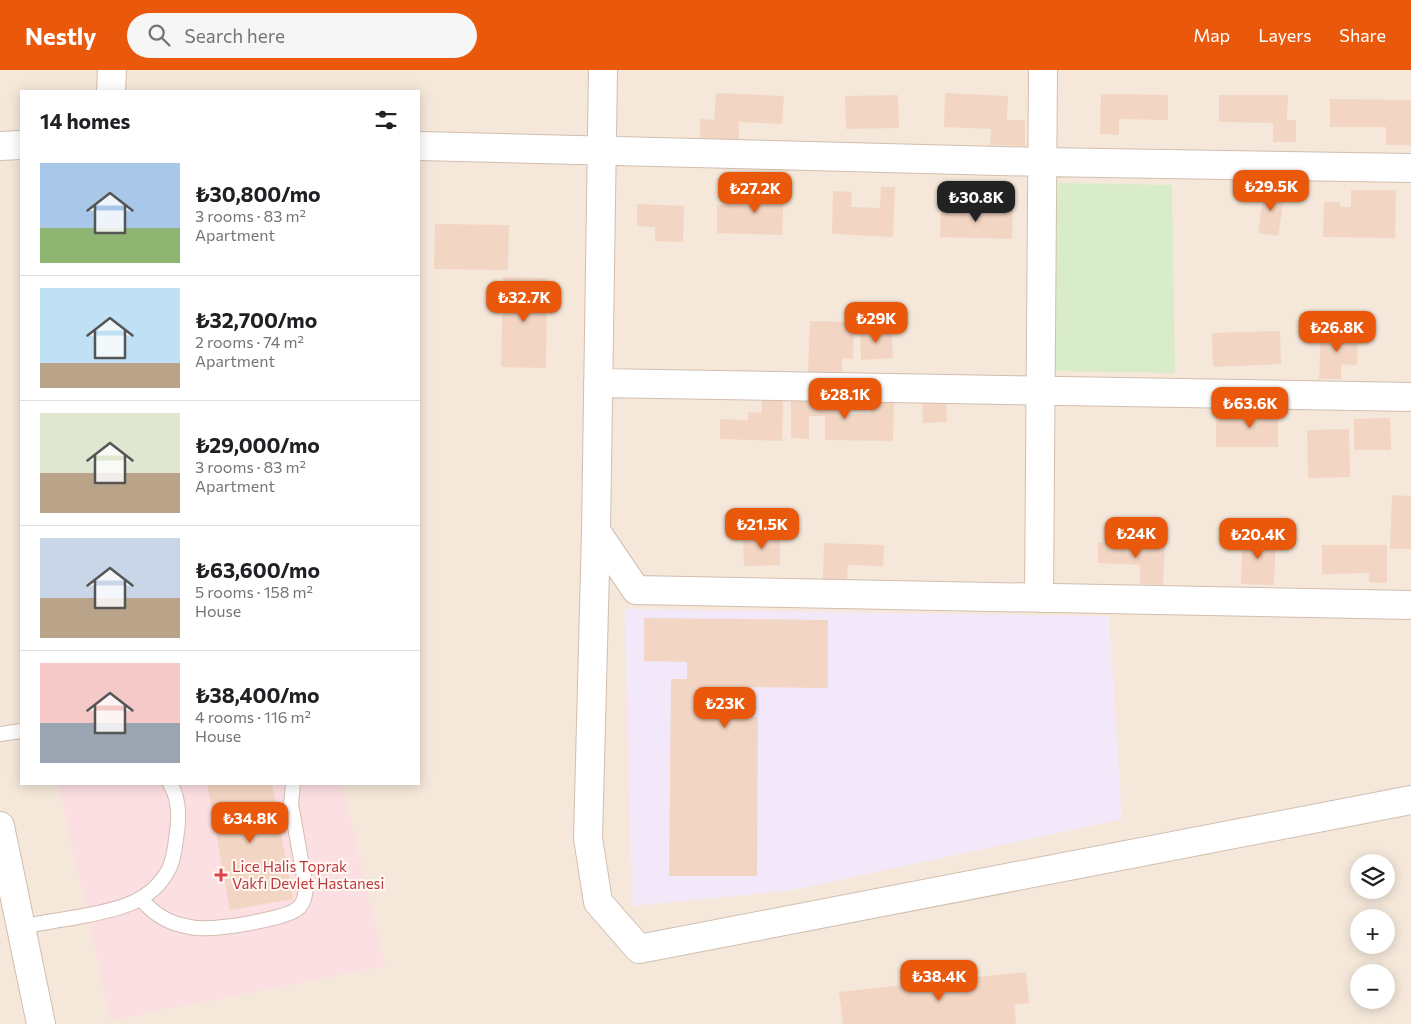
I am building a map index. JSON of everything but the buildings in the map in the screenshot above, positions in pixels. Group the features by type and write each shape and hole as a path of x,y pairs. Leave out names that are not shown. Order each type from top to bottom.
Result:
{"street":[{"path":"111,90 112,70"},
{"path":"603,70 596,531 588,838 598,902 639,949 1411,800"},
{"path":"1039,598 1043,70"},
{"path":"0,146 20,146"},
{"path":"420,146 1042,162 1411,168"},
{"path":"598,383 1411,397"},
{"path":"596,531 636,590 1411,605"},
{"path":"0,826 41,1024"}],"lane":[{"path":"0,734 20,731"},
{"path":"21,927 118,910 141,899 161,880 169,868 174,852 178,811 175,792 171,785"},
{"path":"141,899 150,911 167,921 196,928 223,927 283,915 297,909 305,896 306,888 291,804 293,785"}],"shaded area":[{"path":"0,70 1411,70 1411,1024 0,1024"},
{"path":"625,609 1109,616 1122,819 793,890 632,906"},
{"name":"Lice Halis Toprak Vakfı Devlet Hastanesi","path":"58,785 342,785 385,966 111,1020"}],"green space":[{"path":"1058,183 1172,185 1175,373 1052,371"}],"place":[{"name":"Lice Halis Toprak Vakfı Devlet Hastanesi","path":"221,875"}]}
